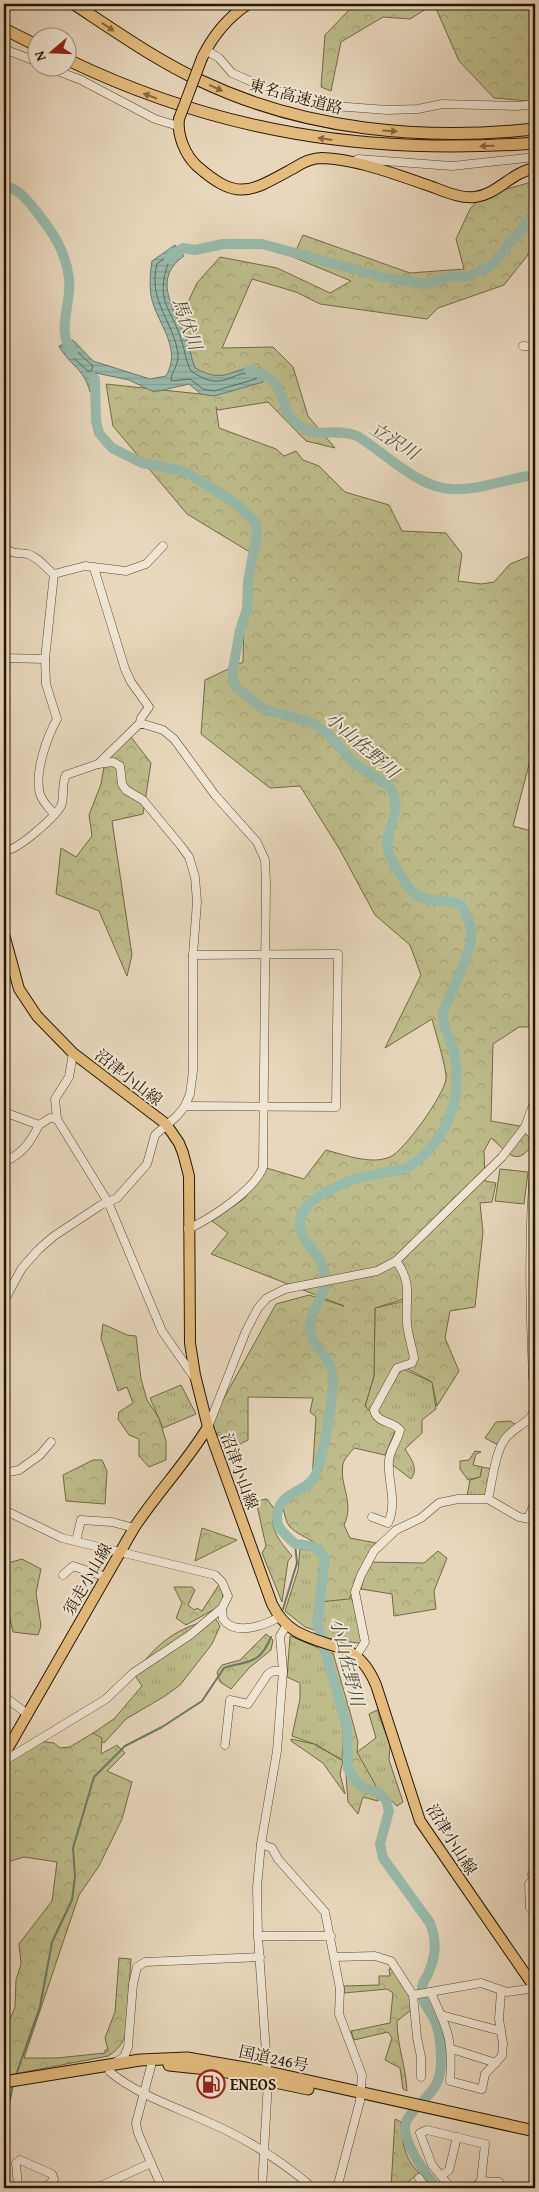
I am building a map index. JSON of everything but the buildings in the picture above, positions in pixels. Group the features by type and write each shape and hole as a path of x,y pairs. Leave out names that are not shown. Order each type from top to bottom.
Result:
{"highway":[{"name":"東名高速道路","path":"74,4 180,71 222,91 279,112 334,124 387,131 467,133 535,129"},
{"path":"4,29 28,41"},
{"name":"東名高速道路","path":"78,64 169,103 270,130 341,141 418,146 535,143"},
{"name":"国道246号","path":"4,2089 17,2084 187,2058 428,2112 535,2131"},
{"name":"国道246号","path":"112,2068 191,2066 268,2076"},
{"name":"国道246号","path":"4,2082 17,2084"},
{"name":"国道246号","path":"428,2112 535,2139"}],"main road":[{"path":"248,4 219,28 204,54 179,122 180,140 193,163 218,184 230,188 253,190 313,158 333,159 473,198 490,193 521,171 535,168"},
{"name":"沼津小山線","path":"4,934 13,972 27,1001 53,1035 73,1053 166,1124 180,1143 189,1176 190,1343 196,1379 208,1427 279,1617 286,1626 356,1656 369,1670 376,1685 420,1821 535,1988"},
{"name":"須走小山線","path":"4,1755 134,1528 192,1452 208,1427"}],"street":[{"path":"4,49 28,58"},
{"path":"204,54 219,58 232,73 266,88 334,106 387,110 418,109 442,104 517,106 535,104"},
{"path":"75,78 155,119 179,122"},
{"path":"350,163 358,159 452,166 535,157"},
{"path":"523,346 535,347"},
{"path":"54,574 85,566 126,572 141,568 163,546"},
{"path":"4,548 15,555 27,554 40,560 54,574"},
{"path":"94,568 125,669 131,682 149,707 141,718 140,723 98,764"},
{"path":"53,813 40,796 38,784 47,738 57,718 46,684 45,659 54,574"},
{"path":"4,658 45,659"},
{"path":"140,723 163,730 174,739 263,852 266,869 263,1167 257,1180 205,1221 188,1229"},
{"path":"4,851 15,849 61,805 66,775 98,764 113,762 120,766 122,784 126,790 143,800 189,858 197,891 193,955 193,1071 190,1094 185,1106 177,1116 155,1135 147,1164 117,1198 54,1236 38,1249 22,1268 4,1301"},
{"path":"185,1106 336,1107 338,954 193,955"},
{"path":"73,1053 69,1077 55,1099 57,1119 108,1202 155,1317 196,1379"},
{"path":"208,1427 258,1308 267,1298 286,1289 377,1271 396,1261 502,1157 524,1127 535,1100"},
{"path":"4,1112 39,1126"},
{"path":"4,1162 16,1157 28,1146 39,1126 50,1118 57,1119"},
{"path":"524,1127 535,1137"},
{"path":"535,1160 531,1203 530,1295 535,1387"},
{"path":"392,1534 388,1523 394,1497 389,1461 400,1430 397,1426 379,1420 374,1410 397,1368 412,1363 414,1358 407,1325 408,1285 402,1269 396,1261"},
{"path":"488,1500 498,1454 504,1439 524,1425 535,1410"},
{"path":"4,1473 19,1470 40,1455 51,1442"},
{"path":"356,1656 365,1642 355,1592 361,1575 381,1542 396,1530 421,1518 439,1503 458,1499 488,1500 519,1517 532,1519 535,1502"},
{"path":"4,1510 62,1538 215,1575 222,1582 228,1596 222,1608 190,1635 133,1673 106,1699 4,1761"},
{"path":"372,1517 388,1523"},
{"path":"76,1542 81,1520 112,1522 134,1528"},
{"path":"63,1575 73,1566 106,1577"},
{"path":"222,1608 224,1622 237,1628 267,1624 279,1617"},
{"path":"262,2188 268,2076 258,1936 258,1887 261,1844 277,1751 283,1671 280,1636 286,1626"},
{"path":"224,1744 230,1700 248,1704 268,1674 273,1671 283,1671"},
{"path":"4,1696 27,1714"},
{"path":"261,1844 272,1848 278,1859 318,1903 327,1918 340,1989 339,2014 361,2070 363,2083 337,2188"},
{"path":"530,1908 530,1884 534,1879 532,1874 535,1871"},
{"path":"258,1936 331,1936"},
{"path":"334,1956 375,1956 388,1958 414,1995 417,2037 421,2057 421,2077"},
{"path":"260,1958 145,1962 137,1967 133,1984 126,2054 112,2068 125,2084 209,2122 294,2172 313,2188"},
{"path":"414,1995 481,1983 494,1986 501,1992 535,1988"},
{"path":"430,1993 441,2016 452,2049 450,2081 482,2089 485,2074 502,2056 501,1992"},
{"path":"441,2016 501,2031"},
{"path":"452,2049 496,2063"},
{"path":"151,2066 136,2123 162,2188"},
{"path":"450,2188 440,2176 427,2154 420,2133 427,2130 485,2144 481,2181 474,2188"},
{"path":"440,2176 449,2170 457,2137"},
{"path":"18,2188 16,2163 20,2160 52,2174 54,2179 46,2188"},
{"path":"96,2188 151,2163"},
{"path":"419,2178 426,2188"},
{"path":"481,2181 499,2182 499,2188"}],"green space":[{"path":"360,4 434,4 410,19 383,17 341,42 331,91 321,87 325,35 350,9"},
{"path":"434,4 535,4 535,97 530,101 494,98 459,61"},
{"path":"535,181 535,246 504,285 438,308 427,319 320,304 296,292 252,279 222,348 273,347 293,367 308,416 335,448 306,441 268,402 218,410 216,407 219,428 276,449 284,456 296,451 303,460 319,466 345,492 389,505 402,531 446,533 462,554 458,581 481,584 494,582 510,564 535,554 535,754 532,753 513,826 535,832 535,1024 533,1027 519,1027 493,1044 491,1121 525,1127 535,1140 529,1149 518,1157 508,1153 491,1138 484,1151 485,1181 496,1183 492,1202 480,1203 483,1232 475,1307 450,1311 445,1338 459,1371 437,1406 432,1382 408,1369 415,1360 404,1299 375,1308 374,1376 365,1406 376,1417 396,1429 385,1455 354,1448 343,1464 342,1472 348,1509 344,1525 350,1538 376,1543 349,1599 319,1602 326,1573 326,1556 319,1546 290,1527 283,1509 289,1496 312,1479 316,1417 310,1412 313,1398 248,1397 248,1440 234,1447 208,1427 276,1304 309,1295 344,1306 211,1254 228,1233 212,1221 245,1198 263,1167 304,1179 326,1150 366,1160 390,1157 404,1145 431,1109 444,1087 446,1079 445,1067 432,1019 385,1048 421,975 410,945 375,915 340,850 300,786 270,788 201,734 205,680 243,662 244,616 253,554 187,514 113,426 106,384 210,395 193,364 181,317 197,283 220,257 277,268 330,293 351,281 293,257 303,235 410,273 464,269 456,239 470,209 482,196"},
{"path":"131,737 151,763 143,814 112,821 132,955 127,976 99,911 56,894 61,848 76,857 92,836 89,815 101,784 106,755"},
{"path":"500,1169 528,1172 524,1204 495,1201"},
{"path":"405,1301 411,1362 395,1372 389,1385 403,1369 432,1382 436,1409 422,1420 422,1433 405,1449 414,1467 411,1479 390,1463 400,1430 372,1414 365,1406 374,1376 375,1308"},
{"path":"103,1324 127,1335 136,1336 141,1379 147,1400 159,1418 166,1441 166,1460 149,1467 139,1456 139,1439 129,1435 118,1419 119,1412 133,1403 127,1387 118,1391 101,1338"},
{"path":"181,1385 196,1414 163,1428 150,1398"},
{"path":"510,1421 518,1426 500,1446 485,1438 496,1422"},
{"path":"475,1451 481,1452 476,1454 473,1465 482,1467 480,1477 468,1480 460,1469 460,1461 469,1460"},
{"path":"93,1460 102,1460 107,1471 105,1504 66,1501 63,1475"},
{"path":"482,1467 492,1469 486,1497 467,1496 470,1480 480,1477"},
{"path":"267,1499 275,1510 273,1523 276,1534 292,1556 288,1561 282,1602 262,1553 266,1546 256,1501"},
{"path":"202,1528 237,1540 195,1561"},
{"path":"300,1549 318,1551 325,1564 314,1617 317,1631 305,1627 285,1611 298,1570"},
{"path":"438,1551 447,1558 434,1591 436,1609 394,1616 392,1594 361,1589 368,1562 424,1563"},
{"path":"22,1559 41,1569 36,1593 41,1626 38,1635 13,1632 4,1592 4,1564"},
{"path":"220,1583 223,1592 222,1605 186,1625 176,1618 182,1603 174,1587 192,1587 195,1590 188,1605 194,1610 197,1608 202,1611"},
{"path":"350,1597 357,1609 364,1644 324,1638 317,1623 319,1602"},
{"path":"215,1618 220,1626 212,1644 180,1685 126,1719 104,1743 90,1735 114,1719 142,1686 134,1674 160,1645 178,1632"},
{"path":"266,1634 273,1640 271,1650 249,1668 231,1689 220,1682 217,1672 222,1665 240,1660"},
{"path":"290,1636 321,1649 344,1724 342,1760 317,1745 292,1736 300,1699 300,1683 287,1677"},
{"path":"323,1653 333,1653 358,1742 357,1752 376,1786 378,1801 363,1797 358,1814 348,1802 342,1723"},
{"path":"377,1710 390,1745 389,1760 403,1802 397,1806 371,1781 357,1752 376,1738 369,1714"},
{"path":"93,1733 102,1738 101,1754 117,1745 125,1753 107,1771 132,1782 122,1819 99,1866 79,1895 24,2058 57,2058 105,2053 105,2050 108,2050 105,2038 115,2012 119,1958 131,1959 126,2033 120,2046 108,2056 4,2076 4,2035 15,2007 16,1980 21,1964 19,1944 52,1901 57,1862 24,1857 4,1863 4,1765 39,1741 54,1743 60,1748 70,1747"},
{"path":"291,1739 314,1744 343,1761 340,1774 345,1794 323,1763 291,1741"},
{"path":"392,1968 410,1996 411,2010 397,2021 398,2039 407,2091 403,2089 400,2068 385,2060 392,2038 388,2032 354,2040 351,2031 390,2023 393,1993 387,1989 344,1993 344,1986 379,1985 379,1976 390,1976 389,1969"},
{"path":"395,2119 401,2122 407,2156 419,2173 401,2188 391,2188"}],"water":[{"path":"175,245 184,256 174,265 169,275 167,285 168,296 182,327 195,368 206,373 222,375 250,368 260,368 263,382 214,396 201,394 189,384 154,392 129,380 96,373 98,393 90,392 80,372 59,346 73,340 93,361 150,379 166,376 172,356 168,338 152,300 150,276 152,261"}],"waterway":[{"name":"馬伏川","path":"4,186 14,189 22,195 48,227 62,251 69,279 65,336 73,353"},
{"name":"馬伏川","path":"169,259 183,248 195,250 223,244 262,244 386,278 427,284 451,276 468,277 491,266 535,213"},
{"name":"立沢川","path":"249,370 262,374 272,380 282,395 287,413 298,425 315,432 338,432 357,436 426,483 439,487 462,489 535,475"},
{"name":"小山佐野川","path":"95,379 96,421 99,433 112,448 142,463 183,471 191,475 239,506 256,524 257,533 248,582 247,609 240,630 233,669 233,681 237,688 264,709 313,723 327,733 356,765 389,786 394,794 395,810 389,834 388,850 394,864 408,887 417,895 428,900 451,901 461,905 468,917 471,929 469,951 443,1014 445,1028 454,1052 456,1069 454,1100 444,1128 436,1141 413,1164 402,1169 367,1176 340,1185 312,1201 302,1214 301,1230 325,1273 322,1295 312,1315 311,1337 328,1361 333,1375 333,1385 327,1430 316,1474 307,1485 283,1501 277,1515 279,1527 295,1544 309,1545 316,1548 325,1559 317,1623 347,1726 348,1769 355,1781 364,1788 377,1791 386,1800 389,1811 380,1844 383,1858 430,1923 435,1942 431,1967 423,1984 422,1992 427,2008 438,2029 441,2050 440,2071 435,2087 414,2110 405,2125 409,2144 414,2154 437,2188"},
{"path":"283,1609 297,1563 295,1544"},
{"path":"16,2075 40,2007 52,1942 72,1900 75,1877 73,1848 94,1777 125,1746 162,1727 202,1701 224,1668 257,1657 267,1646 271,1637"},
{"path":"4,2131 13,2084"}],"place":[{"name":"ENEOS","path":"211,2084"}]}
